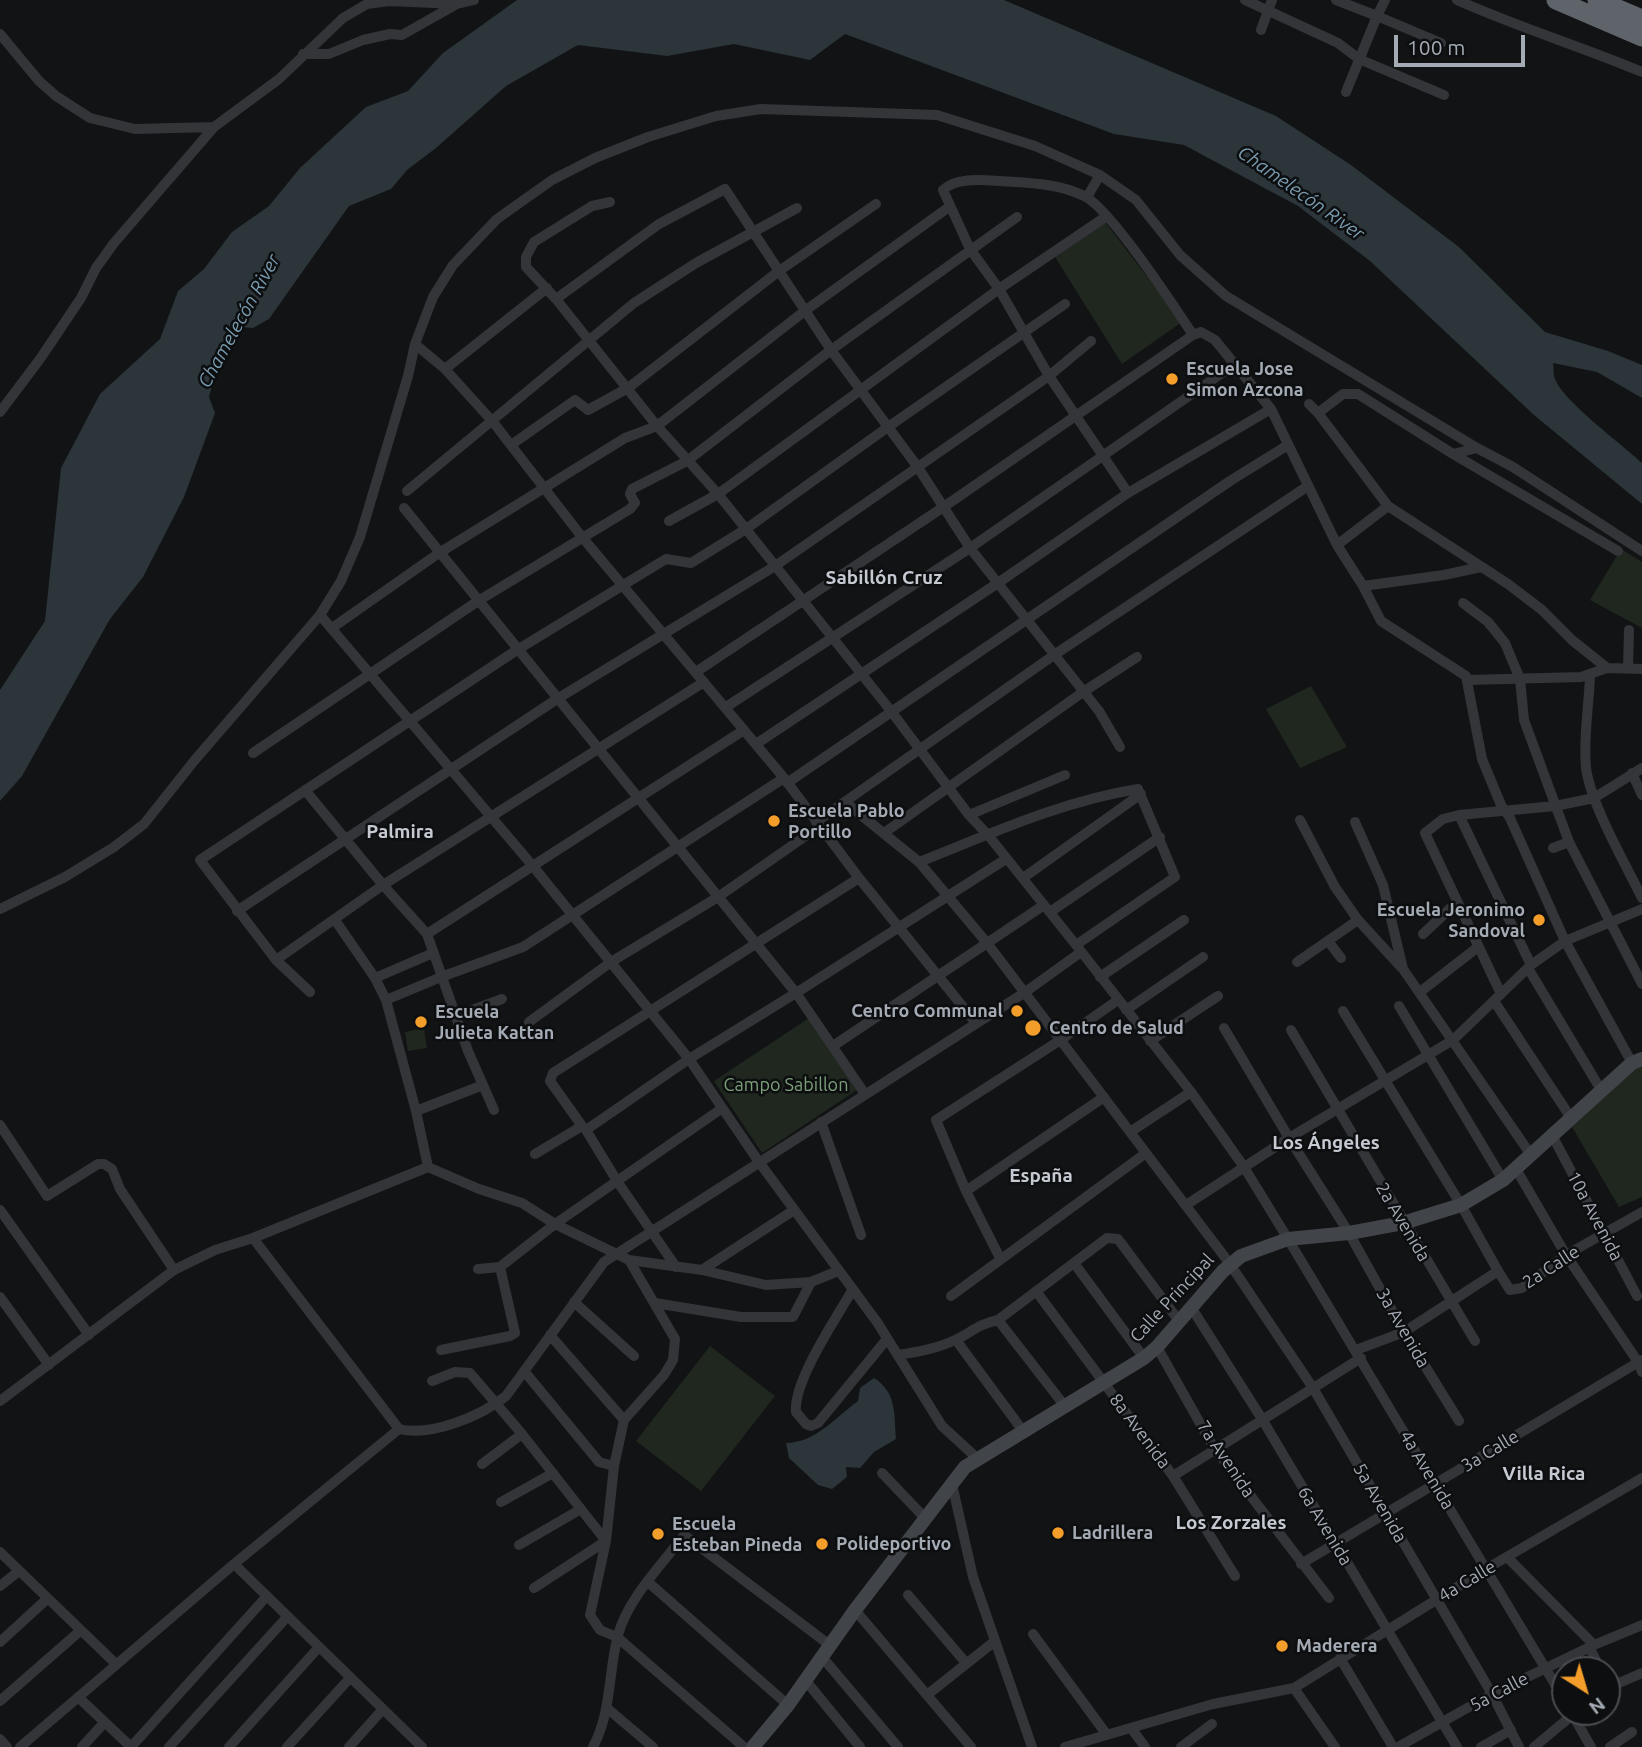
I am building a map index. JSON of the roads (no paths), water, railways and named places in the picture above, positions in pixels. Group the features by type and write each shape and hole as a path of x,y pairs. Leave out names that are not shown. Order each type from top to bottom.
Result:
{"highway":[{"path":"1556,0 1642,37"},
{"path":"1597,0 1642,19"}],"street":[{"path":"0,412 40,359 114,243 214,127 279,79 343,18 368,4 389,1 457,4 474,0"},
{"path":"1245,0 1338,43 1359,59 1444,95"},
{"path":"1261,30 1272,0"},
{"path":"1336,0 1441,43"},
{"path":"1346,92 1385,0"},
{"path":"1457,0 1512,24 1580,46 1642,72"},
{"path":"303,54 329,54 363,40 390,34 402,35 457,4"},
{"path":"0,34 39,81 56,96 90,118 135,129 214,127"},
{"path":"0,909 65,877 114,847 144,824 194,761 320,615 341,581 360,537 415,344 433,297 453,265 497,219 552,180 595,158 648,137 716,117 761,108 937,114 1035,146 1100,175 1136,200 1181,254 1226,296 1541,485 1642,551"},
{"path":"1087,197 1100,175"},
{"path":"1128,493 1049,376 999,289 970,249 944,195 946,187 956,183 984,180 1054,186 1087,197 1107,216 1193,335"},
{"path":"556,299 659,224 724,189 831,350 945,506 970,548 1099,711 1120,747"},
{"name":"4a Avenida","path":"610,202 592,206 544,235 529,248 526,267 547,288 657,426 718,494 891,711 969,815 1023,878 1191,1092 1244,1167 1551,1676"},
{"path":"511,444 575,400 588,410 628,387 779,271 876,204"},
{"path":"332,628 439,552 625,438 657,426 806,310 949,207"},
{"path":"407,491 634,303 797,208"},
{"path":"669,521 718,494 999,289 1107,216"},
{"path":"253,753 478,601 634,506 630,494 632,489 687,461 831,350 1017,217"},
{"path":"445,369 547,288"},
{"path":"310,992 276,960 200,860 517,650 666,559 691,563 746,530 1065,304"},
{"path":"696,672 1201,332 1215,340 1271,410 1337,545 1381,621 1462,672 1468,680 1482,759 1501,806 1506,811 1565,941 1637,1061"},
{"path":"237,911 557,699 775,566 1049,376 1091,341"},
{"path":"415,344 445,369 493,422 582,537 785,780 859,878 976,1023"},
{"path":"726,708 970,548 1235,363"},
{"path":"1318,413 1343,394 1358,394 1453,454 1618,551"},
{"path":"1309,404 1388,506 1528,598 1572,640 1607,668"},
{"path":"755,744 1128,493 1271,410"},
{"path":"386,1000 523,947 891,711 1230,481 1289,445"},
{"path":"1453,454 1477,448"},
{"path":"529,1022 611,962 718,897 918,749 1054,655 1308,486"},
{"path":"1337,545 1388,506"},
{"path":"404,508 796,993 865,1094"},
{"path":"1363,586 1481,568"},
{"path":"1463,603 1489,622 1505,643 1520,679 1524,720 1569,842 1642,984"},
{"path":"320,615 532,865 690,1059 759,1162 853,1289 942,1426 978,1459"},
{"path":"1628,668 1629,630"},
{"path":"884,833 1083,692 1137,657"},
{"path":"1468,680 1590,676 1607,668 1642,669"},
{"path":"1590,676 1587,771 1594,798 1642,898"},
{"path":"276,960 383,886 704,682"},
{"path":"427,934 744,730"},
{"path":"1571,1118 1498,998 1478,947 1425,833 1443,819 1459,815 1555,806 1594,798 1637,770 1642,795"},
{"path":"969,815 1065,775"},
{"path":"253,1238 399,1429 422,1432 440,1429 497,1404 506,1396 604,1262 1024,993 1175,877 1138,789 1100,795 919,862"},
{"path":"305,790 383,886 427,934 441,977 494,1110"},
{"path":"1023,878 1141,794"},
{"name":"5a Avenida","path":"845,802 919,862 987,943 1230,1264 1313,1388 1492,1694 1519,1747"},
{"path":"1459,815 1530,967 1601,1090"},
{"path":"1300,820 1335,887 1358,920 1403,969 1420,992 1531,1155"},
{"path":"1355,822 1383,885 1403,969"},
{"path":"833,1046 987,943 1160,837"},
{"path":"1553,848 1569,842"},
{"path":"535,1154 584,1128 1006,859"},
{"path":"676,1267 550,1081 553,1073 859,878"},
{"path":"1423,934 1457,902"},
{"path":"1186,1205 1289,1138 1453,1040 1530,967 1565,941 1642,909"},
{"path":"1100,977 1184,919"},
{"path":"335,920 375,978 386,1000 428,1167"},
{"path":"1297,962 1358,920"},
{"path":"1328,941 1340,958"},
{"path":"1420,992 1478,947"},
{"path":"375,978 433,953"},
{"path":"1126,1010 1203,957"},
{"path":"1150,1041 1218,996"},
{"path":"456,1016 502,999"},
{"path":"1000,1258 966,1191 936,1120 1062,1040 1118,1000"},
{"path":"1399,1006 1503,1180"},
{"path":"1343,1012 1461,1205 1498,1271"},
{"name":"3a Avenida","path":"1224,1028 1459,1421"},
{"name":"2a Avenida","path":"1291,1030 1475,1341"},
{"name":"Calle Principal","path":"753,1747 788,1705 924,1517 965,1467 1144,1358 1157,1347 1230,1264 1253,1250 1288,1239 1349,1233 1403,1223 1461,1205 1503,1180 1601,1090 1637,1061"},
{"path":"416,1111 483,1085"},
{"path":"1130,1132 1191,1092"},
{"path":"966,1191 1104,1097"},
{"path":"478,1269 500,1267 555,1224 722,1109"},
{"path":"821,1122 860,1235"},
{"path":"0,1125 47,1196 98,1164 112,1169 120,1189 174,1270"},
{"name":"10a Avenida","path":"1552,1135 1637,1296"},
{"path":"951,1296 1146,1153"},
{"path":"0,1401 174,1270 215,1250 253,1238 428,1167 479,1189 522,1203 555,1224 629,1260 702,1270 766,1285 811,1282 838,1271"},
{"path":"1516,1169 1566,1255 1641,1365"},
{"path":"0,1210 89,1335"},
{"path":"702,1270 794,1210"},
{"name":"2a Calle","path":"1173,1475 1313,1388 1358,1354 1404,1332 1498,1271 1510,1290 1522,1288 1566,1255 1642,1212"},
{"path":"898,1356 935,1348 956,1340 979,1324 998,1320 1107,1238 1118,1239 1179,1321"},
{"path":"629,1260 675,1339 676,1349 664,1375 624,1420 614,1466 606,1541 590,1615 600,1630 617,1637 744,1747"},
{"path":"1074,1263 1144,1358"},
{"path":"441,1350 515,1333 500,1267"},
{"path":"655,1303 741,1317 793,1317 811,1282"},
{"path":"853,1289 813,1358 797,1396 796,1412 806,1424 811,1426 818,1423 887,1339"},
{"name":"8a Avenida","path":"1036,1292 1173,1475 1235,1576"},
{"path":"0,1297 49,1365"},
{"path":"574,1302 634,1356"},
{"name":"6a Avenida","path":"1191,1307 1262,1419 1457,1747"},
{"path":"998,1320 1064,1405"},
{"path":"550,1335 624,1420"},
{"path":"956,1340 1023,1431"},
{"name":"7a Avenida","path":"1157,1347 1214,1448 1329,1598"},
{"name":"3a Calle","path":"1301,1564 1435,1483 1641,1365"},
{"path":"524,1371 599,1462 614,1466"},
{"path":"432,1381 455,1372 467,1372 522,1434 606,1541"},
{"path":"20,1747 234,1564 399,1429"},
{"path":"482,1464 522,1434"},
{"path":"500,1502 553,1473"},
{"path":"882,1473 924,1517"},
{"name":"4a Calle","path":"1294,1688 1507,1556 1642,1478"},
{"path":"952,1484 973,1577 1032,1747"},
{"path":"519,1545 581,1509"},
{"path":"593,1747 608,1709 617,1637 626,1612 684,1535 827,1652 898,1747"},
{"path":"534,1588 606,1541"},
{"path":"0,1552 116,1664"},
{"path":"1507,1556 1591,1646 1595,1656"},
{"path":"234,1564 383,1709 416,1745"},
{"path":"0,1586 19,1571"},
{"path":"648,1583 788,1705"},
{"path":"908,1595 966,1663"},
{"path":"78,1697 131,1747 267,1596"},
{"path":"0,1642 47,1599"},
{"path":"855,1610 971,1747"},
{"path":"169,1747 287,1617"},
{"name":"5a Calle","path":"1398,1747 1546,1667 1642,1625"},
{"path":"0,1701 80,1631"},
{"path":"1033,1634 1108,1735"},
{"path":"927,1695 995,1641"},
{"path":"229,1747 319,1647"},
{"path":"1340,1658 1392,1747"},
{"path":"1621,1680 1642,1673"},
{"path":"287,1747 350,1678"},
{"path":"806,1681 860,1747"},
{"path":"1065,1747 1213,1704 1294,1688 1335,1747"},
{"path":"349,1747 383,1709"},
{"path":"608,1709 653,1747"},
{"path":"82,1747 104,1723"},
{"path":"1181,1747 1212,1724"},
{"path":"1534,1747 1558,1726"},
{"path":"1580,1726 1591,1747"},
{"path":"1132,1728 1145,1747"},
{"path":"1480,1747 1511,1730"},
{"path":"1610,1747 1632,1732"},
{"path":"0,1739 7,1747"}],"water":[{"name":"Chamelecón River","path":"517,0 1004,0 1276,116 1351,165 1459,247 1545,332 1608,351 1642,365 1642,398 1597,372 1553,363 1555,379 1570,399 1642,463 1642,504 1534,415 1370,261 1298,206 1184,145 1114,134 845,34 810,60 734,44 667,56 578,45 506,86 407,170 391,189 349,206 269,319 253,328 241,327 215,375 209,397 215,413 184,497 143,577 110,619 22,776 0,801 0,690 45,621 61,468 100,394 160,339 178,291 204,269 232,232 269,206 300,168 366,107 408,91 443,53"},
{"path":"874,1378 891,1397 896,1439 874,1452 860,1468 846,1467 847,1477 832,1489 818,1485 789,1458 786,1443 806,1439 825,1428 858,1401 860,1388"}],"place":[{"name":"Escuela Jose Simon Azcona","path":"1172,379"},
{"name":"Escuela Pablo Portillo","path":"774,821"},
{"name":"Escuela Jeronimo Sandoval","path":"1539,920"},
{"name":"Centro Communal","path":"1017,1011"},
{"name":"Escuela Julieta Kattan","path":"421,1022"},
{"name":"Centro de Salud","path":"1033,1028"},
{"name":"Ladrillera","path":"1058,1533"},
{"name":"Escuela Esteban Pineda","path":"658,1534"},
{"name":"Polideportivo","path":"822,1544"},
{"name":"Maderera","path":"1282,1646"}],"district":[{"name":"Sabillón Cruz","path":"884,578"},
{"name":"Palmira","path":"400,832"},
{"name":"Los Ángeles","path":"1326,1143"},
{"name":"España","path":"1041,1176"},
{"name":"Villa Rica","path":"1544,1474"},
{"name":"Los Zorzales","path":"1231,1523"}],"park label":[{"name":"Campo Sabillon","path":"786,1085"}]}
